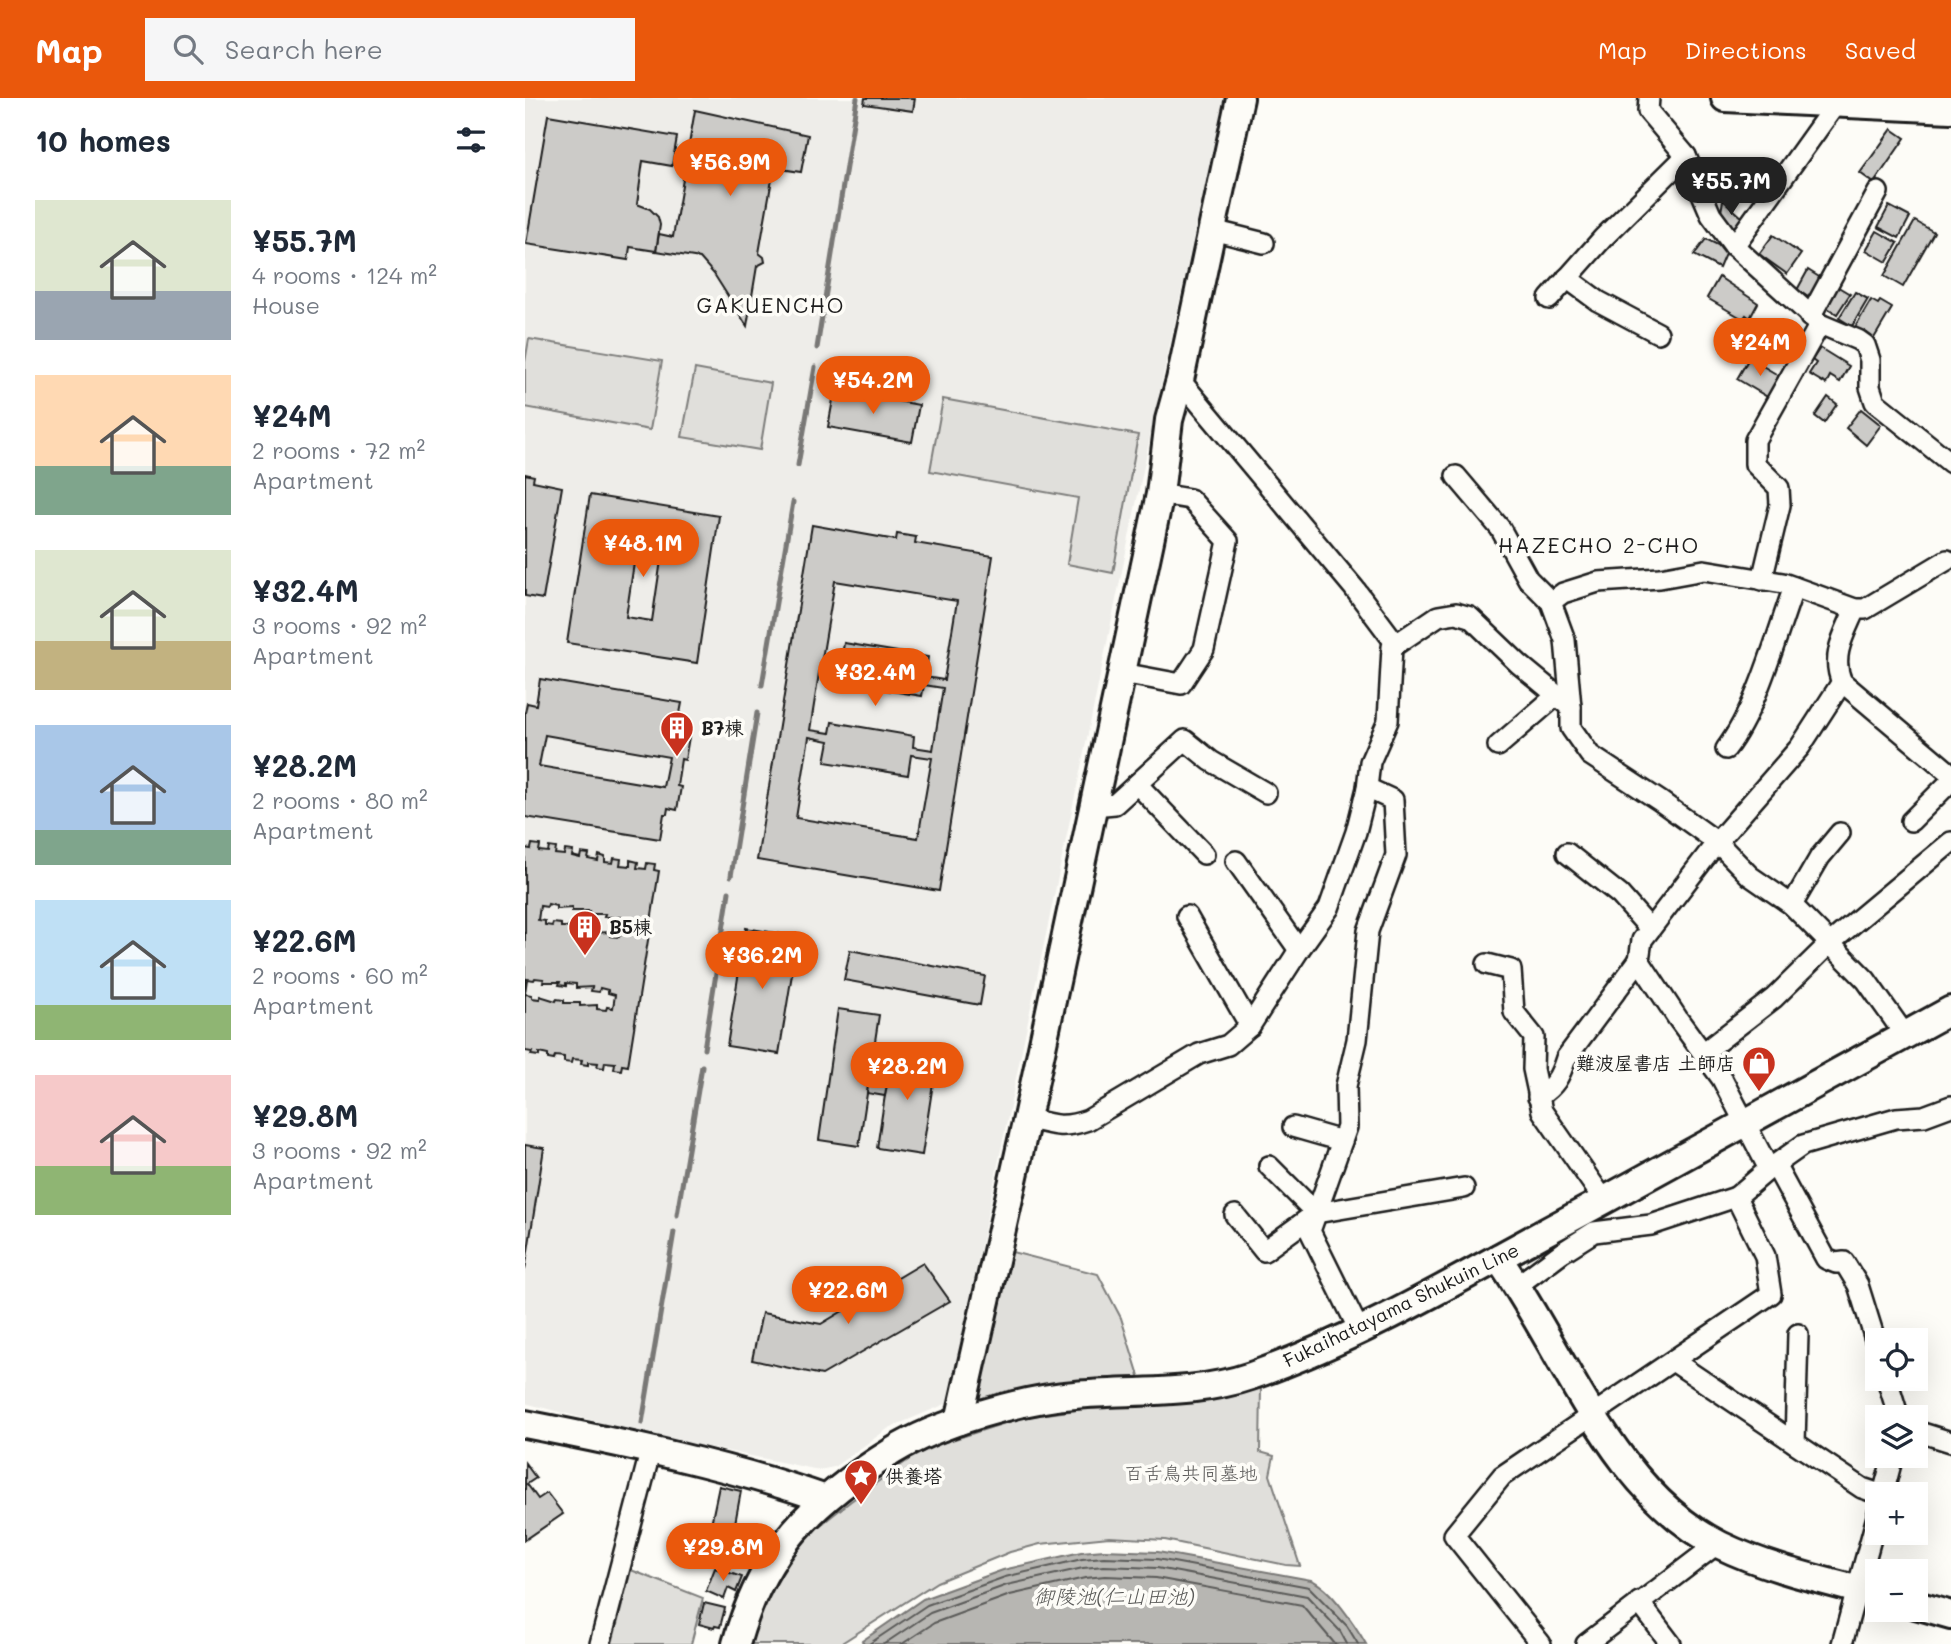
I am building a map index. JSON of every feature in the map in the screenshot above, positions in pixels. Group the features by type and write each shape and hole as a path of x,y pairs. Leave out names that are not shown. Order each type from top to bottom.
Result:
{"street":[{"path":"958,1421 1027,1118 1122,673 1160,494 1169,420 1180,380 1240,98"},
{"path":"1649,98 1648,111 1686,156 1711,215 1734,246 1815,320 1865,345 1870,360 1870,387 1875,402 1951,463"},
{"path":"1725,98 1839,101 1951,109"},
{"path":"1734,246 1839,101"},
{"path":"1549,299 1603,238 1686,156"},
{"path":"1762,580 1780,505 1779,488 1755,464 1755,440 1878,192"},
{"path":"1212,230 1264,243"},
{"path":"1567,278 1598,301 1658,333"},
{"path":"1180,380 1355,587 1396,644"},
{"path":"1457,477 1500,528 1528,579 1551,602 1565,640 1564,701 1571,728 1590,755 1717,842 1750,876 1792,905 1866,980 1905,1035"},
{"path":"1122,673 1181,684 1203,649 1228,541 1190,499 1160,494"},
{"path":"1551,602 1563,593 1598,582 1660,578 1704,570 1794,587 1855,609 1865,609 1947,560"},
{"path":"1726,749 1738,734 1753,701 1794,587"},
{"path":"1855,609 1837,651 1836,669 1842,682 1951,774"},
{"path":"1027,1118 1059,1126 1070,1126 1089,1120 1199,1054 1228,1045 1250,1026 1329,908 1356,832 1367,788 1370,762 1388,721 1392,647 1438,616 1456,613 1470,617 1519,664 1564,701"},
{"path":"1538,1097 1552,1088 1560,1077 1566,1058 1639,960 1642,940 1650,929 1717,842 1800,747 1842,682"},
{"path":"1498,746 1564,701"},
{"path":"1093,806 1115,804 1185,740 1211,761 1266,793"},
{"path":"1911,821 1951,781"},
{"path":"1137,784 1204,854"},
{"path":"1359,1330 1310,1231 1347,1127 1346,1086 1357,1040 1368,931 1396,855 1393,800 1367,788"},
{"path":"1792,905 1820,857 1840,833"},
{"path":"1703,1053 1774,998 1830,943 1951,842"},
{"path":"1567,853 1619,895 1650,929"},
{"path":"1236,861 1299,950"},
{"path":"1187,916 1250,1026"},
{"path":"1639,960 1722,1079 1826,1259 1836,1263 1844,1262 1858,1285 1871,1328"},
{"path":"1487,964 1511,970 1514,1012 1534,1037 1533,1069 1542,1111 1604,1200"},
{"name":"Fukaihatayama Shukuin Line","path":"736,1644 745,1614 764,1573 787,1538 805,1517 893,1451 923,1434 958,1421 1030,1402 1070,1395 1205,1387 1247,1378 1302,1357 1498,1258 1951,1010"},
{"path":"1518,1285 1594,1232 1651,1225 1736,1197 1803,1145 1896,1118 1924,1116 1951,1106"},
{"path":"1293,1127 1342,1142"},
{"path":"1269,1166 1316,1213"},
{"path":"1235,1215 1264,1251 1316,1213 1464,1188"},
{"path":"1541,1644 1454,1535 1502,1476 1771,1294 1765,1256 1736,1197"},
{"path":"1498,1258 1518,1285 1593,1414 1635,1478 1666,1508 1717,1544 1747,1558 1865,1591"},
{"path":"1795,1443 1798,1334"},
{"path":"1672,1361 1865,1489"},
{"path":"525,1424 651,1449 781,1483 826,1499"},
{"path":"1928,1435 1951,1442"},
{"path":"600,1644 651,1449"},
{"path":"1586,1644 1717,1544"},
{"path":"1842,1644 1865,1596"},
{"path":"1639,1602 1671,1644"},
{"path":"1928,1608 1951,1615"}],"shaded area":[{"path":"525,98 1224,98 1158,399 948,1403 889,1428 834,1467 819,1470 640,1433 525,1403"}],"green space":[{"path":"529,339 662,361 650,430 525,407 525,362"},
{"path":"695,369 771,383 760,450 682,437"},
{"path":"943,399 1138,435 1113,573 1067,564 1078,498 930,471"},
{"path":"1008,1251 1098,1274 1121,1318 1140,1379 984,1404 979,1398"},
{"name":"百舌鳥共同墓地","path":"1261,1387 1260,1452 1274,1456 1270,1475 1300,1566 1165,1540 1109,1537 1040,1544 1010,1552 937,1582 840,1644 748,1644 752,1627 770,1588 790,1555 813,1531 851,1501 911,1458 936,1445 1024,1417 1084,1409 1199,1402"},
{"path":"631,1570 703,1598 691,1644 612,1644"}],"water":[{"name":"御陵池(仁山田池)","path":"1081,1552 1158,1552 1311,1580 1334,1599 1366,1644 864,1644 862,1641 923,1599 1003,1570"}],"building":[{"path":"865,98 915,98 913,111 864,104"},
{"path":"695,110 808,135 801,172 774,168 759,253 765,262 757,266 747,326 714,274 700,258 656,251 659,234 673,237"},
{"path":"548,115 677,137 672,166 643,161 637,204 650,209 658,217 660,225 656,251 630,247 628,260 526,244"},
{"path":"1892,129 1905,138 1874,183 1860,173"},
{"path":"1723,200 1745,220 1736,232 1720,218"},
{"path":"1889,206 1910,217 1899,238 1878,227"},
{"path":"1915,221 1934,232 1903,287 1884,276"},
{"path":"1877,231 1898,243 1887,262 1866,250"},
{"path":"1773,235 1801,254 1787,274 1759,254"},
{"path":"1706,239 1718,245 1725,254 1719,268 1694,255"},
{"path":"1808,270 1824,280 1813,300 1797,290"},
{"path":"1719,277 1758,303 1750,318 1746,315 1743,319 1707,298"},
{"path":"1835,285 1850,294 1837,314 1823,305"},
{"path":"1855,292 1868,299 1852,326 1839,318"},
{"path":"1871,300 1878,304 1880,301 1892,308 1873,340 1854,329"},
{"path":"1820,348 1849,366 1840,382 1830,376 1826,384 1809,374 1816,363 1812,360"},
{"path":"1749,358 1783,378 1771,399 1737,379"},
{"path":"835,389 919,405 912,442 828,427"},
{"path":"1828,397 1837,404 1824,423 1815,416"},
{"path":"1861,409 1881,425 1866,445 1846,428"},
{"path":"525,474 534,476 533,481 562,487 543,599 525,596"},
{"path":"590,495 719,516 697,663 567,643","holes":["638,536 664,540 652,621 626,617"]},
{"path":"812,525 896,540 897,534 916,537 915,543 993,556 939,891 757,860","holes":["835,581 957,601 944,680 925,677 928,657 844,643 841,662 822,659","820,667 840,670 838,682 922,696 924,685 943,688 933,750 913,747 914,736 832,722 830,733 810,730","809,737 829,741 825,762 908,775 911,755 932,758 918,838 796,818"]},
{"name":"B7棟","path":"540,679 682,703 677,729 681,730 680,736 689,737 685,760 681,759 677,786 681,787 677,810 668,808 667,814 664,814 660,839 525,817 525,713 527,703 536,705","holes":["545,735 669,757 663,787 539,766"]},
{"name":"B5棟","path":"532,844 540,845 539,851 548,852 549,847 556,848 555,854 564,855 565,850 573,851 572,856 580,858 581,853 589,854 588,859 598,861 599,855 605,857 605,862 613,863 614,858 621,859 620,865 630,866 630,860 638,862 637,868 646,869 647,863 655,864 654,870 659,871 628,1066 622,1065 621,1070 614,1069 615,1063 605,1062 604,1068 597,1067 598,1063 581,1064 582,1060 572,1059 571,1063 564,1062 564,1057 555,1056 554,1060 548,1059 548,1055 531,1055 532,1052 525,1051 525,994 532,995 532,998 540,999 540,996 556,1001 564,1000 564,1003 580,1003 580,1006 597,1005 597,1009 606,1010 607,1007 613,1008 615,995 600,988 599,992 591,991 592,987 576,988 576,984 559,985 560,982 543,982 544,979 535,978 527,979 525,993 525,848 531,849","holes":["540,906 556,906 556,909 572,908 572,911 589,911 588,914 605,914 604,917 621,917 621,920 628,921 626,934 620,934 619,937 610,936 610,932 593,933 593,929 561,927 561,924 553,923 552,926 545,925 545,921 538,920"]},
{"path":"746,928 798,937 779,1054 727,1046"},
{"path":"850,950 985,976 980,1005 844,980"},
{"path":"838,1009 879,1015 859,1146 819,1140"},
{"path":"892,1049 937,1057 922,1155 877,1148"},
{"path":"869,1081 887,1084 885,1096 867,1093"},
{"path":"525,1145 544,1148 525,1270"},
{"path":"923,1263 950,1301 822,1375 752,1360 762,1313 821,1324"},
{"path":"525,1463 536,1478 527,1484 538,1499 547,1493 563,1514 525,1540"},
{"path":"719,1486 741,1491 731,1545 716,1543 710,1529"},
{"path":"715,1568 742,1577 736,1592 728,1588 724,1599 706,1591"},
{"path":"704,1603 725,1608 720,1627 699,1624"}],"waterway":[{"path":"817,348 857,98"},
{"path":"798,465 815,367"},
{"path":"762,685 793,502"},
{"path":"731,876 757,713"},
{"path":"704,1049 729,892"},
{"path":"677,1215 702,1066"},
{"path":"642,1423 674,1232"}],"place":[{"name":"B7棟","path":"677,758"},
{"name":"B5棟","path":"585,957"},
{"name":"難波屋書店 土師店","path":"1759,1093"},
{"name":"供養塔","path":"861,1506"}],"district":[{"name":"GAKUENCHO","path":"771,306"},
{"name":"HAZECHO 2-CHO","path":"1599,546"}]}
